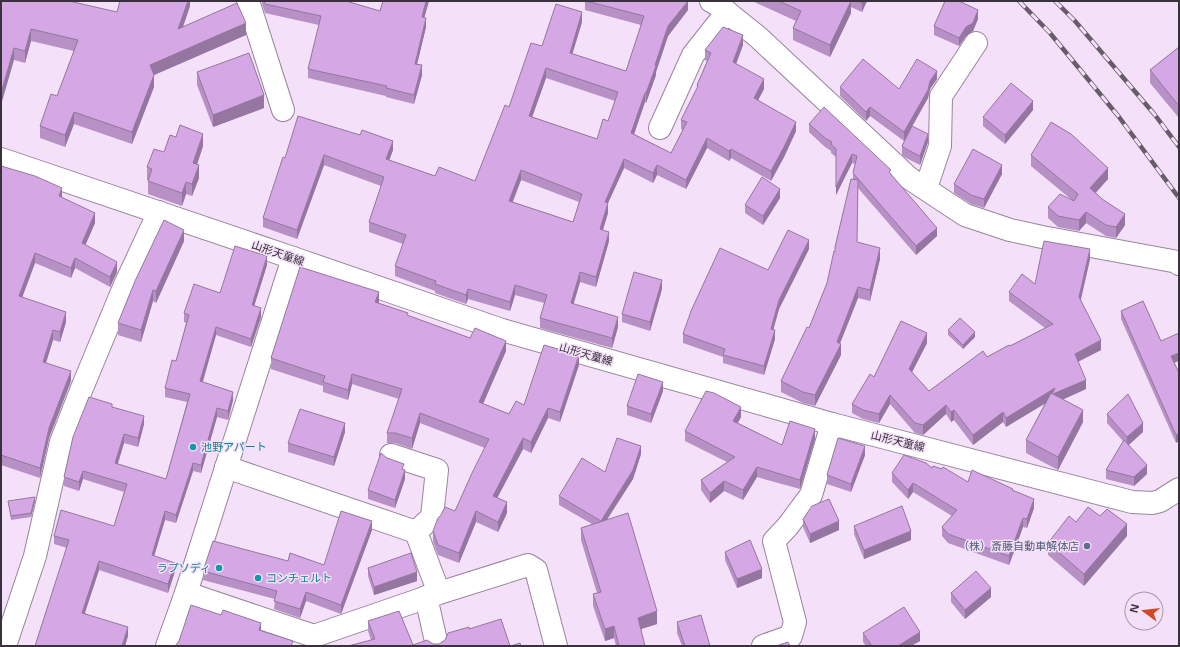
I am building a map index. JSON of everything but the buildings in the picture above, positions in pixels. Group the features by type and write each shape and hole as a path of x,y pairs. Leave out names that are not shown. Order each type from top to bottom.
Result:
{"main road":[{"path":"248,1 283,110"},
{"path":"660,128 693,55 719,7 758,37 909,178 965,215 1010,230 1178,262 1179,264"},
{"path":"926,188 940,146 941,96 976,43"},
{"name":"山形天童線","path":"1,159 502,330 832,424 1132,502 1153,503 1160,501 1179,489"},
{"path":"5,646 35,556 61,442 124,287 159,212"},
{"path":"167,646 186,593 293,258"},
{"path":"763,646 791,636 795,622 774,541 788,526 811,495 832,424"},
{"path":"391,455 437,470 432,517 416,532"},
{"path":"226,467 416,532"},
{"path":"416,532 433,595 436,641"},
{"path":"186,593 314,636 433,595 528,565 536,570 556,646"}],"railway":[{"path":"1019,1 1050,33 1119,117 1179,198"},
{"path":"1055,1 1075,21 1155,115 1179,147"}],"place":[{"name":"池野アパート","path":"193,447"},
{"name":"（株）斎藤自動車解体店","path":"1087,546"},
{"name":"ラプソディ","path":"219,568"},
{"name":"コンチェルト","path":"258,578"}]}
